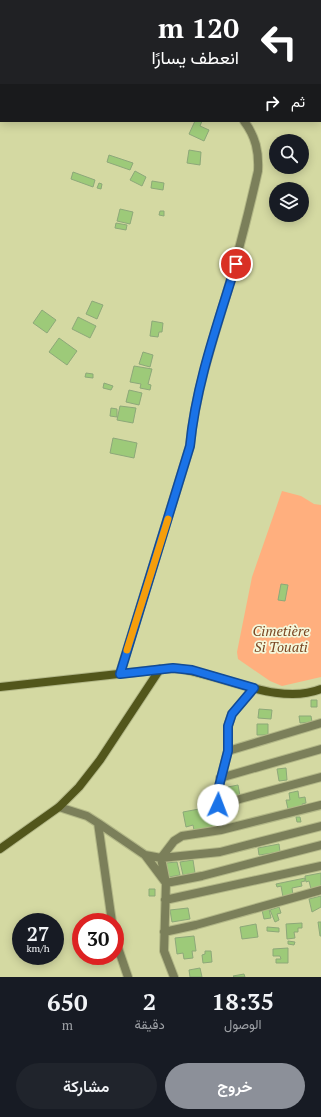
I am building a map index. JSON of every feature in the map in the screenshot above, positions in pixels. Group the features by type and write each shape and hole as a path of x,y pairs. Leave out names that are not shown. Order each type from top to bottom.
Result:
{"main road":[{"path":"0,849 59,808 100,760 160,669"},
{"path":"0,687 160,669 192,670 277,693 299,694 321,689"}],"street":[{"path":"120,674 190,446 193,415 198,391 236,264 258,171 259,157 257,143 245,122"},
{"path":"221,830 217,794 228,751 228,726 232,714 254,688"},
{"path":"228,751 321,723"},
{"path":"220,778 321,749"},
{"path":"218,805 321,777"},
{"path":"174,977 164,951 166,883 161,858 174,841 182,836 221,830 321,805"},
{"path":"59,808 87,816 145,855 166,883"},
{"path":"98,823 111,913"},
{"path":"145,855 161,858 220,852 321,826"},
{"path":"166,883 202,876 321,845"},
{"path":"165,900 321,866"},
{"path":"164,932 196,925 321,890"},
{"path":"124,965 128,977"}],"green space":[{"name":"Cimetière Si Touati","path":"282,491 301,496 314,504 321,505 321,677 282,686 270,681 238,659 237,652 252,577"}],"building":[{"path":"195,122 202,122 200,126 209,130 204,141 189,134"},
{"path":"189,150 201,152 200,165 187,163"},
{"path":"109,155 133,163 130,170 107,162"},
{"path":"135,171 146,177 142,186 130,180"},
{"path":"73,172 95,180 93,187 71,179"},
{"path":"152,181 164,183 163,190 151,188"},
{"path":"99,183 102,184 101,189 97,188"},
{"path":"120,209 133,212 130,224 117,221"},
{"path":"160,211 164,211 164,216 159,215"},
{"path":"116,223 127,225 126,230 115,228"},
{"path":"92,301 103,305 97,319 86,314"},
{"path":"42,310 56,320 47,333 33,323"},
{"path":"78,317 96,326 90,338 72,329"},
{"path":"152,321 163,323 162,332 159,332 158,337 150,336"},
{"path":"59,338 77,351 67,365 49,352"},
{"path":"143,352 153,355 150,367 139,364"},
{"path":"134,366 152,369 148,384 151,385 150,390 140,388 141,384 130,382"},
{"path":"86,373 93,374 93,378 85,377"},
{"path":"104,383 113,386 111,390 103,388"},
{"path":"129,390 142,393 139,405 126,402"},
{"path":"120,406 136,408 133,423 117,420"},
{"path":"111,408 117,409 117,417 110,416"},
{"path":"113,438 137,443 134,458 110,453"},
{"path":"281,584 288,585 285,601 278,600"},
{"path":"311,700 317,700 317,707 311,707"},
{"path":"259,709 272,710 271,719 258,718"},
{"path":"299,716 311,716 312,722 300,723"},
{"path":"257,724 268,724 268,735 257,735"},
{"path":"286,768 287,780 279,781 277,769"},
{"path":"238,785 240,796 231,800 228,787"},
{"path":"298,791 299,798 305,797 306,803 302,804 303,806 288,809 286,800 290,800 289,793"},
{"path":"215,806 219,826 194,830 193,825 186,827 183,812"},
{"path":"230,811 232,817 227,819 226,812"},
{"path":"296,817 300,817 301,822 297,822"},
{"path":"279,844 280,852 259,855 258,848"},
{"path":"193,860 195,873 183,875 180,862"},
{"path":"177,862 180,875 169,877 166,863"},
{"path":"321,873 321,886 311,889 309,881 306,882 305,876"},
{"path":"305,878 305,881 301,882 302,886 292,888 293,895 283,897 281,886 277,887 276,884"},
{"path":"149,889 155,889 155,896 149,896"},
{"path":"321,896 321,907 312,912 309,899"},
{"path":"279,907 281,913 277,914 279,920 275,922 270,910"},
{"path":"188,908 190,919 172,922 170,910"},
{"path":"269,909 271,918 264,919 262,910"},
{"path":"318,922 321,922 321,936 320,936"},
{"path":"302,923 302,928 298,928 298,932 294,932 295,938 287,939 286,924"},
{"path":"256,924 258,937 242,939 240,927"},
{"path":"267,927 279,928 279,932 267,931"},
{"path":"194,936 196,951 192,951 193,958 184,959 183,953 177,954 175,938"},
{"path":"288,941 295,942 294,945 288,944"},
{"path":"288,948 288,963 276,963 276,959 281,959 280,956 273,956 273,949"},
{"path":"205,951 211,951 212,962 203,963 202,955 205,954"},
{"path":"200,968 202,977 190,977 189,970"},
{"path":"244,974 245,977 233,976"}],"slow traffic":[{"path":"127,650 168,519"}],"route":[{"path":"218,805 217,794 228,751 228,726 232,714 242,700 254,688 192,670 173,668 120,674 190,446 193,415 198,391 236,264"}]}
